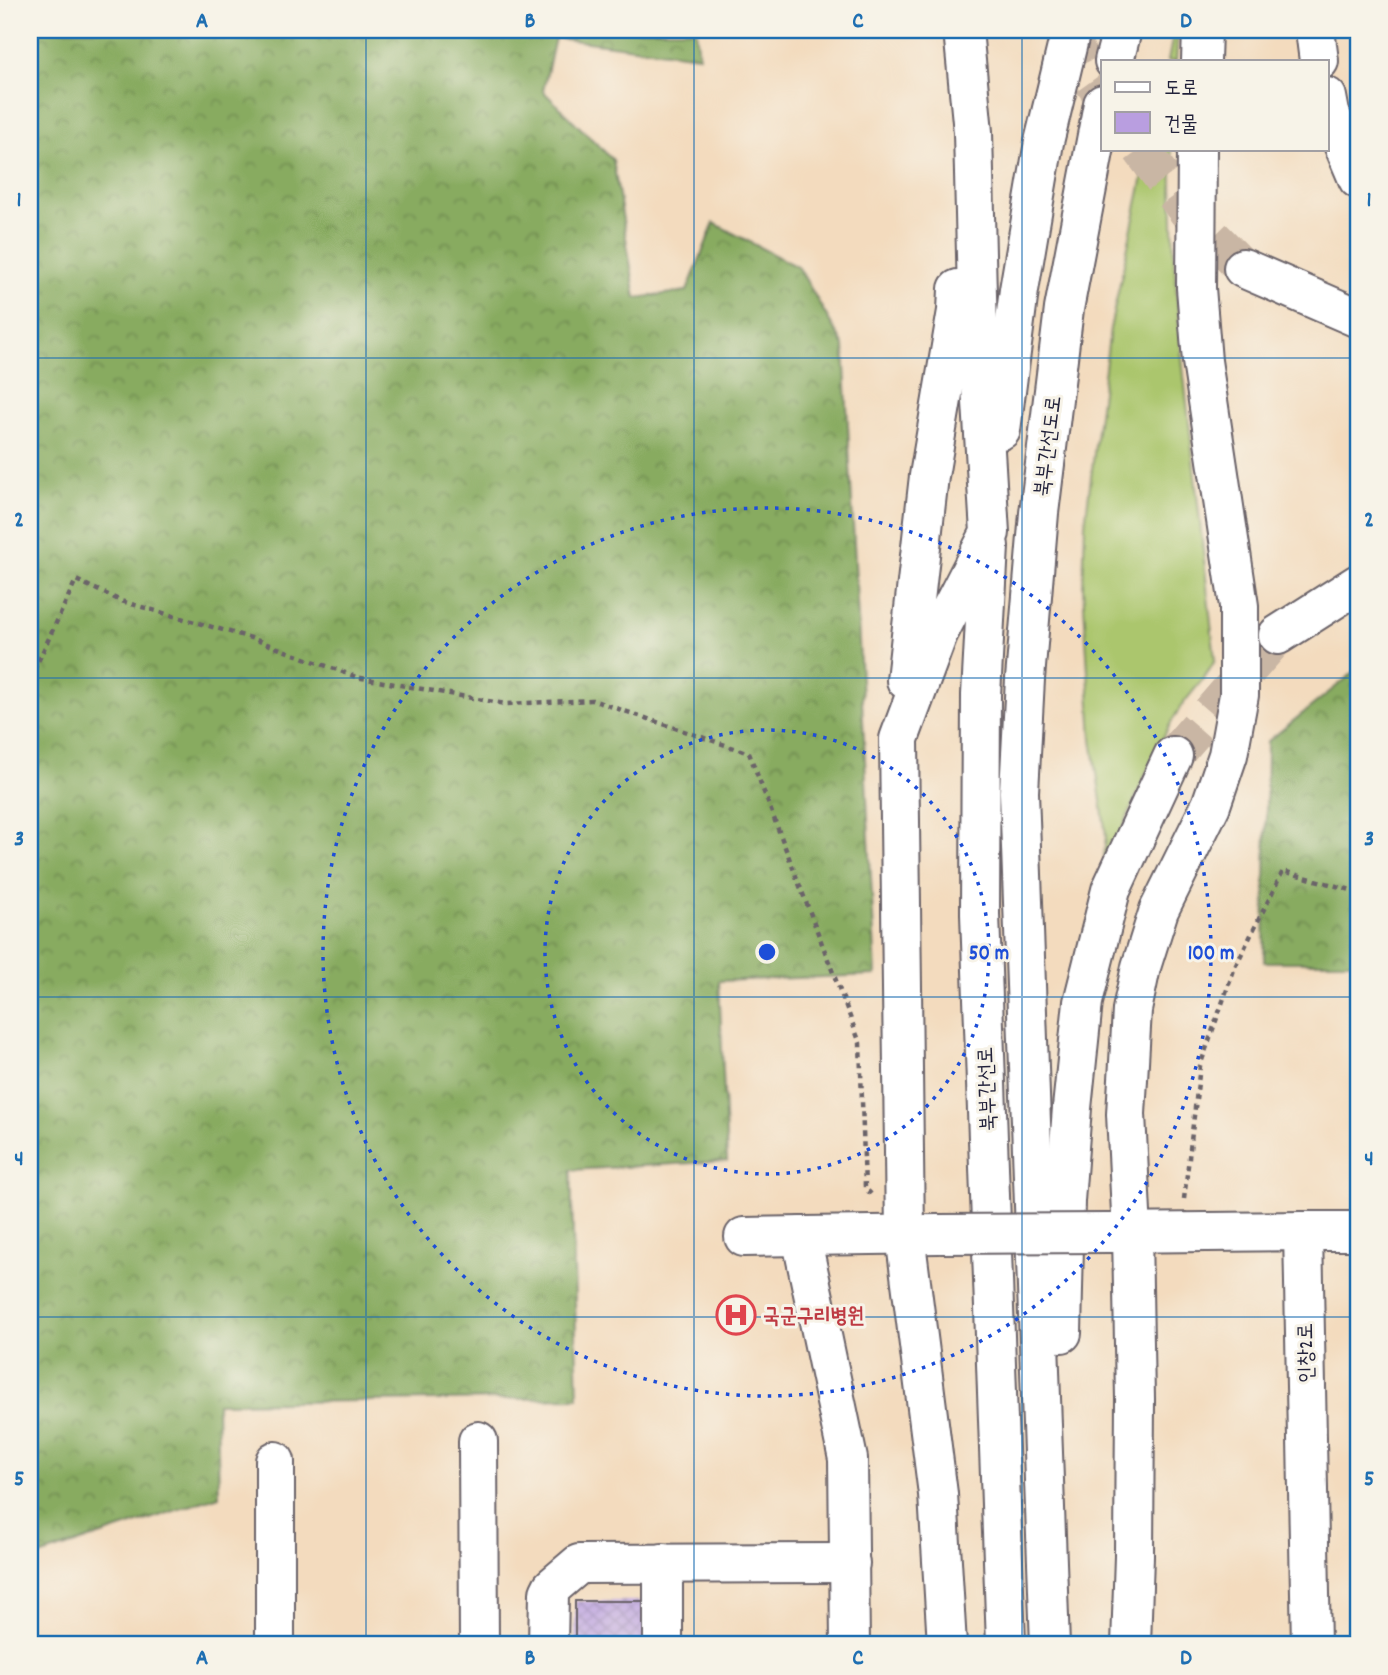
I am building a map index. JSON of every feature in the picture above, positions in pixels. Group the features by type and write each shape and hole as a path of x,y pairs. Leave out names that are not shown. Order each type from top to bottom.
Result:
{"main road":[{"path":"944,30 966,170 957,311 929,476 899,739 923,1234 947,1645"},
{"path":"962,30 973,132 978,336 990,533"},
{"path":"899,739 938,634 990,533 1021,277 1044,142 1071,30"},
{"path":"1114,60 1122,30"},
{"path":"1200,60 1202,30"},
{"path":"1315,30 1320,60"},
{"path":"1328,103 1330,114 1358,179"},
{"name":"북부간선도로","path":"1019,792 1039,513 1065,309 1101,115"},
{"path":"1131,1645 1135,1438 1121,1233 1132,1010 1141,967 1159,910 1211,805 1228,755 1239,695 1239,606 1202,361 1197,300 1197,150"},
{"path":"1243,268 1358,318"},
{"name":"북부간선로","path":"990,533 981,695 980,914 1006,1645"},
{"path":"1278,635 1358,584"},
{"path":"1046,1548 1062,1365 1065,1201 1083,1002 1111,890 1173,756"},
{"name":"북부간선로","path":"1019,792 1051,1645"},
{"name":"인창2로","path":"1303,1231 1311,1645"},
{"path":"744,1237 1358,1231"},
{"path":"801,1236 847,1447 850,1473 850,1645"},
{"path":"478,1441 479,1645"},
{"path":"275,1461 275,1645"},
{"path":"548,1645 549,1593 573,1567 585,1563 850,1563"},
{"path":"663,1563 663,1645"}],"path":[{"path":"30,679 76,580 121,601 251,638 356,677 505,704 592,700 749,753 860,1043 865,1188 900,1224 923,1234"},
{"path":"1180,1231 1200,1066 1236,967 1283,871 1358,892"}],"green space":[{"path":"30,30 696,30 699,56 555,38 543,91 613,160 636,298 687,291 714,223 799,268 844,346 876,975 719,981 727,1161 571,1170 578,1398 217,1403 219,1496 30,1559"},
{"path":"1174,30 1178,30 1176,60 1168,60"},
{"path":"1149,150 1171,150 1174,259 1181,349 1215,660 1175,716 1149,767 1112,854 1104,857 1106,835 1092,739 1083,587 1085,524 1110,329"},
{"path":"1358,669 1358,962 1264,962 1267,742"}],"building":[{"path":"575,1601 648,1601 648,1645 575,1645"}],"tunnel":[{"path":"1066,30 1086,72 1101,93"},
{"path":"1142,150 1187,211 1243,268"},
{"path":"1173,756 1278,635"}],"place":[{"name":"국군구리병원","path":"736,1315"}]}
